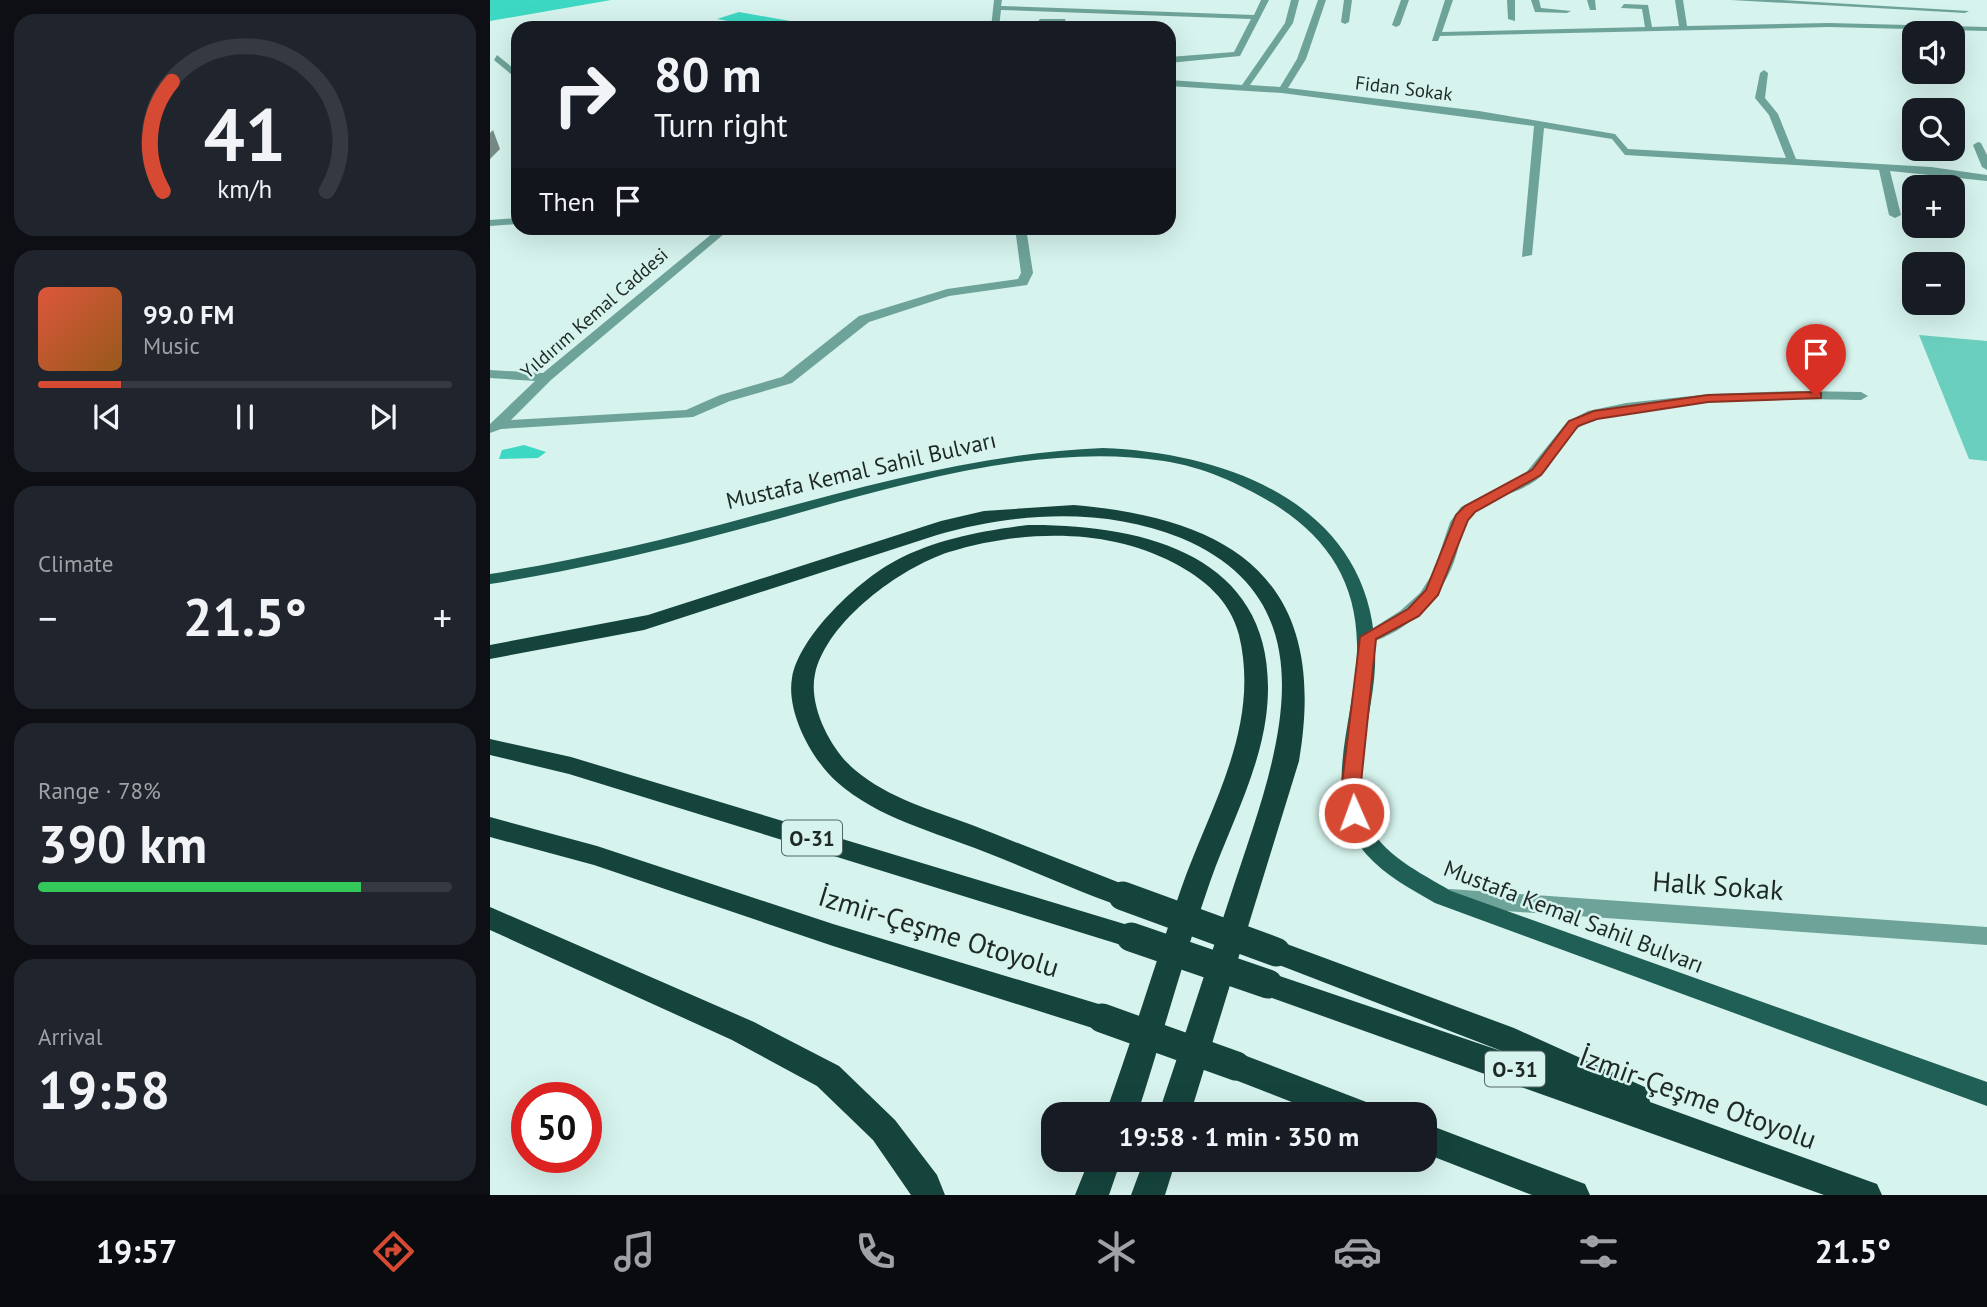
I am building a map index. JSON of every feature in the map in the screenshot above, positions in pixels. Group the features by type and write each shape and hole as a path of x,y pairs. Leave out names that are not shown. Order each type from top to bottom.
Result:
{"highway":[{"path":"490,652 653,621 894,541 985,517 1028,511 1080,510 1136,517 1173,527 1220,548 1254,575 1275,606 1290,646 1294,719 1287,761 1178,1102"},
{"path":"1125,1102 1185,919 1197,881 1255,722 1258,689 1247,626 1235,599 1212,576 1177,556 1136,539 1096,532 1046,530 943,548 905,564 880,579 844,610 819,642 803,679 808,720 825,755 852,781 893,805 1123,896 1185,919 1276,952 1503,1037 1762,1155"},
{"name":"İzmir-Çeşme Otoyolu","path":"490,747 571,766 1131,937 1762,1155 1866,1195"},
{"name":"İzmir-Çeşme Otoyolu","path":"490,827 597,856 833,935 1102,1018 1329,1102"},
{"path":"490,918 743,1031 828,1076 884,1130 925,1186 928,1195"},
{"path":"1437,1143 1573,1195"},
{"path":"1092,1195 1101,1172"},
{"path":"1149,1195 1156,1172"}],"main road":[{"name":"Mustafa Kemal Sahil Bulvarı","path":"490,579 610,556 914,479 1006,460 1077,453 1145,454 1217,470 1267,493 1317,526 1351,569 1368,637 1351,792 1354,813 1370,844 1379,853 1413,879 1443,897 1987,1094"}],"street":[{"path":"1244,88 1289,23 1295,0"},
{"path":"1282,90 1290,81 1302,55 1322,0"},
{"path":"1345,22 1348,0"},
{"path":"1396,25 1405,0"},
{"path":"1449,0 1436,36 1829,24 1987,29"},
{"path":"1511,0 1512,19"},
{"path":"1535,0 1538,10 1567,11"},
{"path":"1566,0 1567,11 1576,30"},
{"path":"1679,0 1683,28"},
{"path":"1735,0 1848,3 1965,11"},
{"path":"1964,0 1968,28"},
{"path":"1819,2 1829,24"},
{"path":"1247,6 1263,3"},
{"path":"1176,59 1237,54 1263,3"},
{"path":"1630,24 1623,3 1645,6 1650,29"},
{"path":"998,4 1256,17"},
{"path":"1143,13 1150,4 1206,5"},
{"path":"1161,21 1166,14"},
{"path":"1035,20 1062,21"},
{"path":"508,57 497,58 511,71"},
{"path":"1764,73 1760,98 1773,114 1791,161 1931,170 1987,178"},
{"name":"Fidan Sokak","path":"1176,83 1282,90 1479,114 1615,137 1625,152 1791,161"},
{"path":"1526,255 1539,126"},
{"path":"1978,145 1987,166"},
{"path":"1884,169 1895,215"},
{"path":"490,223 511,222"},
{"name":"Yıldırım Kemal Caddesi","path":"494,428 546,377 717,235"},
{"path":"494,428 688,414 725,398 787,380 864,319 947,292 1023,282 1027,273 1021,235"},
{"path":"490,374 546,377"},
{"path":"1368,637 1413,613 1433,591 1461,518 1482,501 1536,472 1574,423 1594,415 1685,401 1794,395 1861,396"},
{"name":"Halk Sokak","path":"1443,897 1987,936"}],"shaded area":[{"path":"490,0 611,0 490,21"},
{"path":"739,12 790,21 728,21 717,19"},
{"path":"1919,335 1987,341 1987,461 1969,459"},
{"path":"524,445 546,452 538,458 499,459 502,450"}],"route":[{"path":"1354,813 1351,792 1368,637 1413,613 1433,591 1461,518 1470,509 1522,483 1536,472 1574,423 1594,415 1708,398 1816,396"}]}
